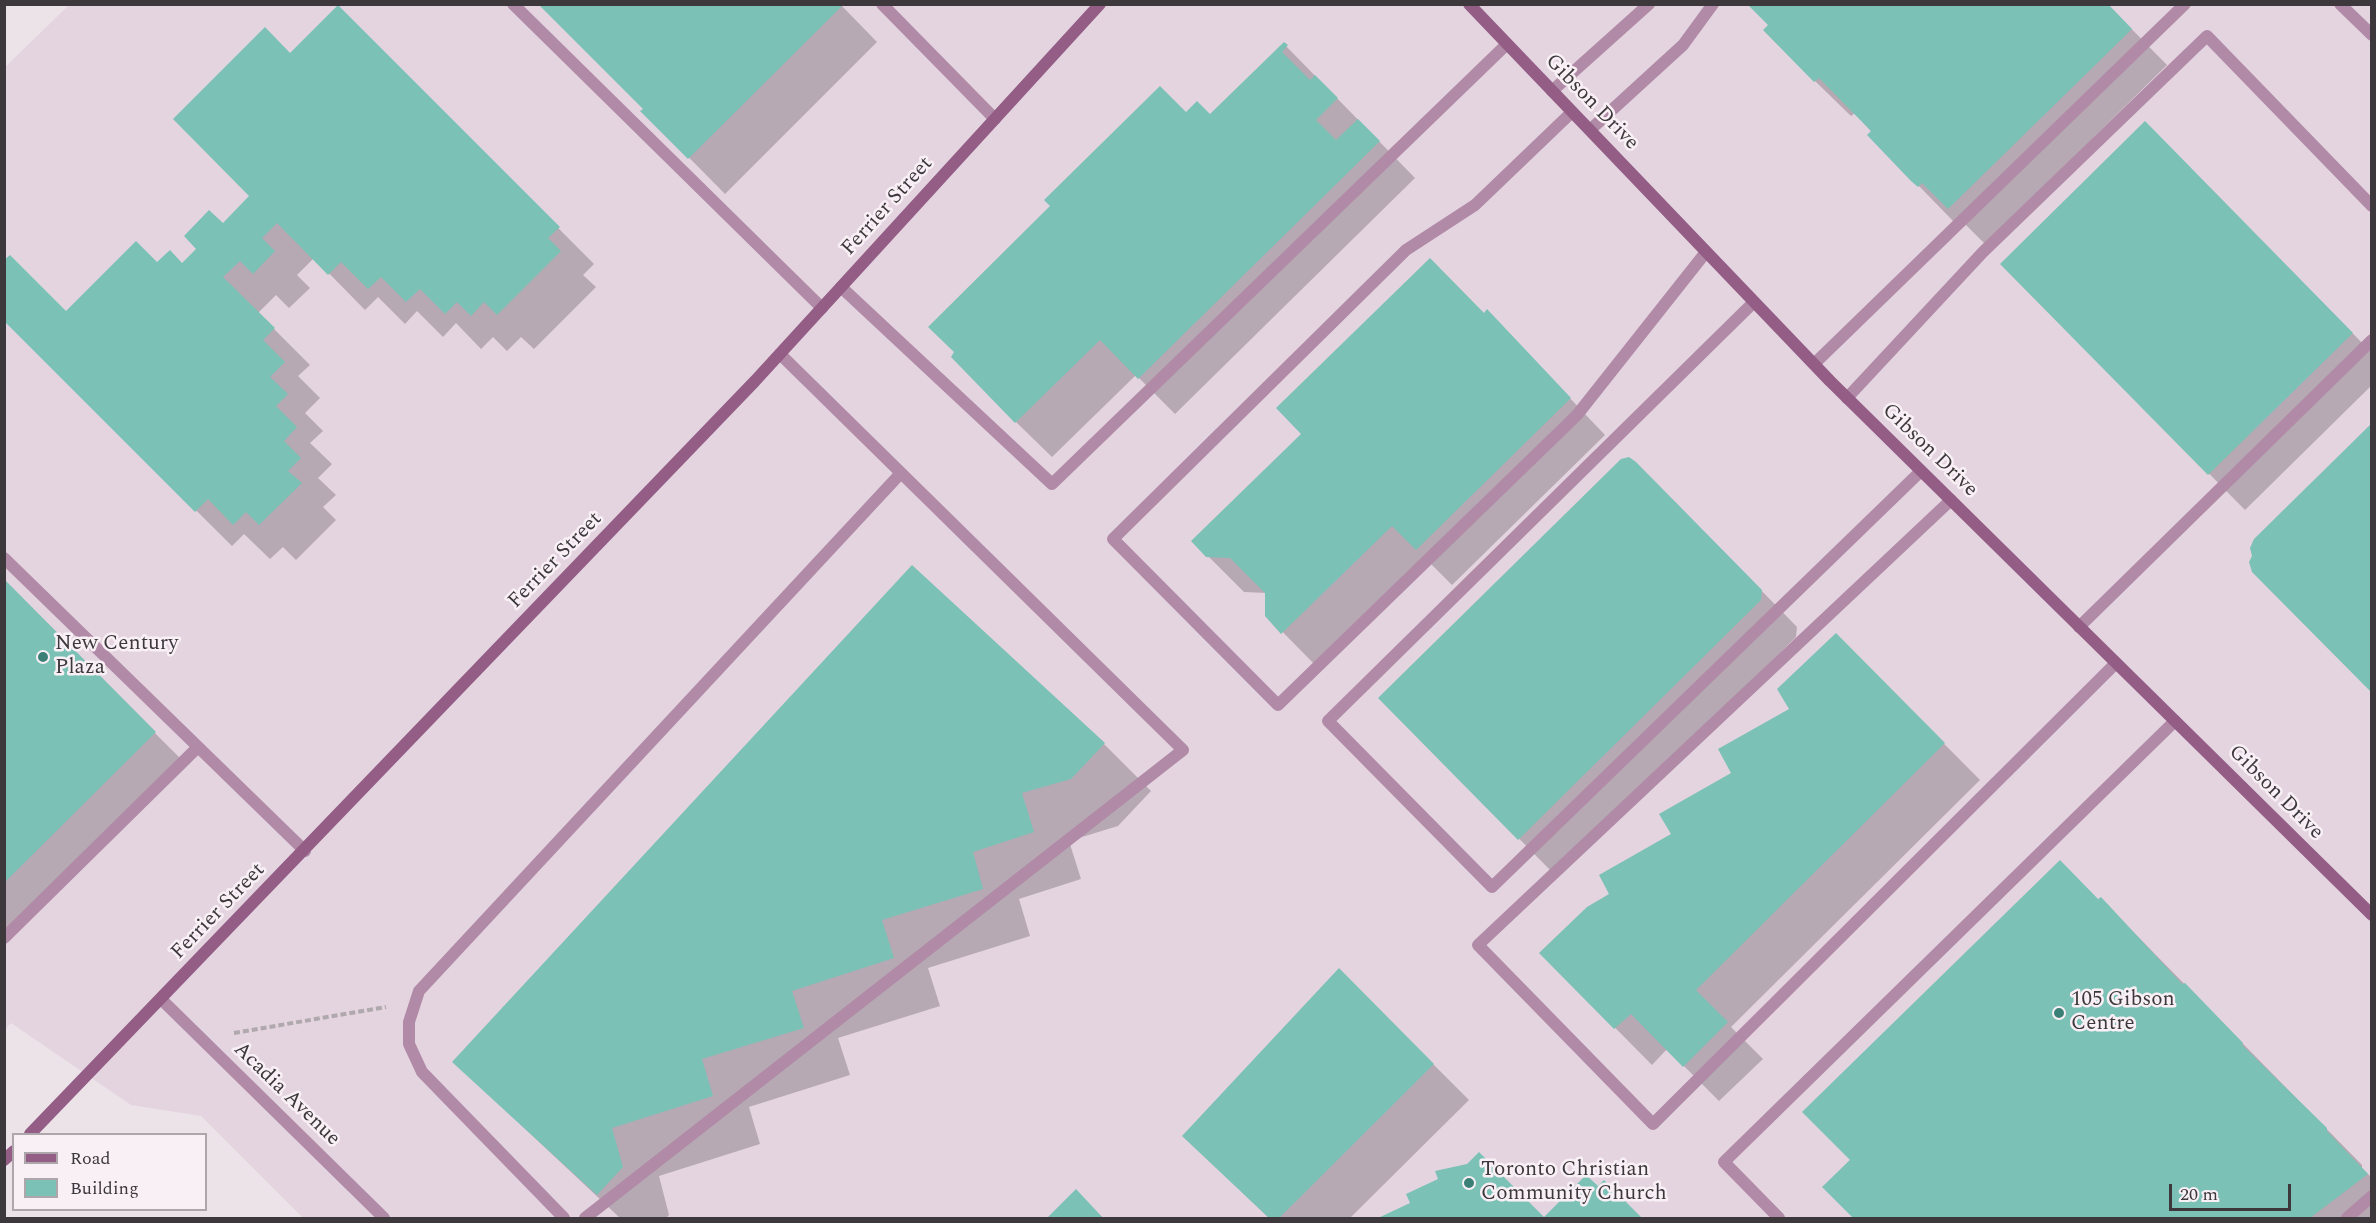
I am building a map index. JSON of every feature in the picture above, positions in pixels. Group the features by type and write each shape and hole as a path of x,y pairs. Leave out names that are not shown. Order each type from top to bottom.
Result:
{"main road":[{"name":"Ferrier Street","path":"31,1133 162,1000 780,354 1100,4"},
{"name":"Gibson Drive","path":"1469,4 1846,398 2372,915"}],"street":[{"path":"513,4 822,308"},
{"path":"882,4 995,119"},
{"path":"1552,91 1649,4"},
{"path":"1590,130 1683,45 1713,4"},
{"path":"1814,364 2185,4"},
{"path":"2340,4 2372,35"},
{"path":"1846,398 1983,252 2207,36 2372,206"},
{"path":"841,287 1052,484 1507,44"},
{"path":"1572,112 1475,205 1406,250 1113,539 1278,705 1577,415 1706,252"},
{"path":"1754,302 1328,721 1483,878 1492,887 1921,471"},
{"path":"2079,627 2372,340"},
{"path":"585,1218 1183,750 780,354"},
{"path":"564,1218 422,1072 409,1044 409,1022 419,991 901,473"},
{"path":"1951,500 1478,945 1653,1124 2115,663"},
{"path":"4,558 305,851"},
{"path":"1779,1218 1724,1162 2175,721"},
{"path":"4,938 198,747"},
{"name":"Acadia Avenue","path":"162,1000 384,1218"},
{"path":"2347,1218 2372,1196"}],"path":[{"path":"201,1039 415,1002"}],"shaded area":[{"path":"69,5 2371,5 2371,1218 303,1218 201,1116 131,1105 11,1023 5,1030 5,67"}],"building":[{"path":"538,4 844,4 688,159 640,111 643,109"},
{"path":"1747,4 2108,4 2132,29 1948,209 1922,183 1918,187 1911,181 1867,135 1871,131 1819,78 1814,82 1763,30 1768,25"},
{"path":"338,5 560,227 548,238 561,251 497,315 484,302 471,316 457,302 445,314 420,289 406,302 381,277 368,289 341,262 328,275 277,223 262,238 275,251 253,274 240,261 223,277 275,328 263,340 285,362 270,377 288,394 276,406 297,427 284,441 301,458 288,471 302,483 259,525 246,512 233,525 208,499 195,512 4,321 4,260 10,255 66,311 136,241 157,262 170,250 182,263 196,249 184,236 209,210 223,223 249,196 173,119 265,27 290,53"},
{"path":"1284,42 1288,45 1282,52 1310,80 1315,75 1338,98 1316,120 1336,140 1358,119 1380,141 1138,379 1100,340 1015,423 951,357 954,352 928,327 1050,206 1044,200 1160,86 1186,112 1197,101 1210,114"},
{"path":"2145,121 2353,333 2208,475 2000,264"},
{"path":"1430,258 1484,313 1487,309 1571,398 1416,550 1392,526 1281,634 1265,616 1265,593 1230,558 1206,557 1191,541 1301,434 1276,408"},
{"path":"2372,423 2372,693 2252,572 2249,562 2252,556 2250,548 2254,539"},
{"path":"1629,457 1762,590 1761,600 1518,840 1378,698 1621,459"},
{"path":"912,565 1105,743 1071,779 1022,793 1034,832 973,852 983,889 882,920 894,958 792,991 804,1028 702,1059 713,1096 612,1128 623,1167 597,1195 452,1062"},
{"name":"New Century Plaza","path":"5,580 156,732 5,882"},
{"path":"1836,633 1945,743 1696,990 1728,1022 1683,1067 1631,1014 1614,1029 1539,953 1587,907 1609,894 1599,875 1671,834 1659,814 1731,773 1718,749 1789,709 1777,689"},
{"name":"105 Gibson Centre","path":"2060,860 2098,899 2101,897 2182,984 2185,983 2243,1043 2242,1045 2327,1128 2327,1131 2368,1174 2310,1218 1853,1218 1822,1187 1850,1160 1802,1112"},
{"path":"1339,968 1434,1064 1279,1218 1269,1218 1182,1136"},
{"name":"Toronto Christian Community Church","path":"1479,1152 1544,1217 1586,1175 1598,1186 1604,1180 1642,1218 1378,1218 1410,1203 1406,1194 1438,1179 1435,1171 1467,1164"},
{"path":"1076,1189 1103,1218 1047,1218"}],"place":[{"name":"New Century Plaza","path":"43,657"},
{"name":"105 Gibson Centre","path":"2059,1013"},
{"name":"Toronto Christian Community Church","path":"1469,1183"}]}
